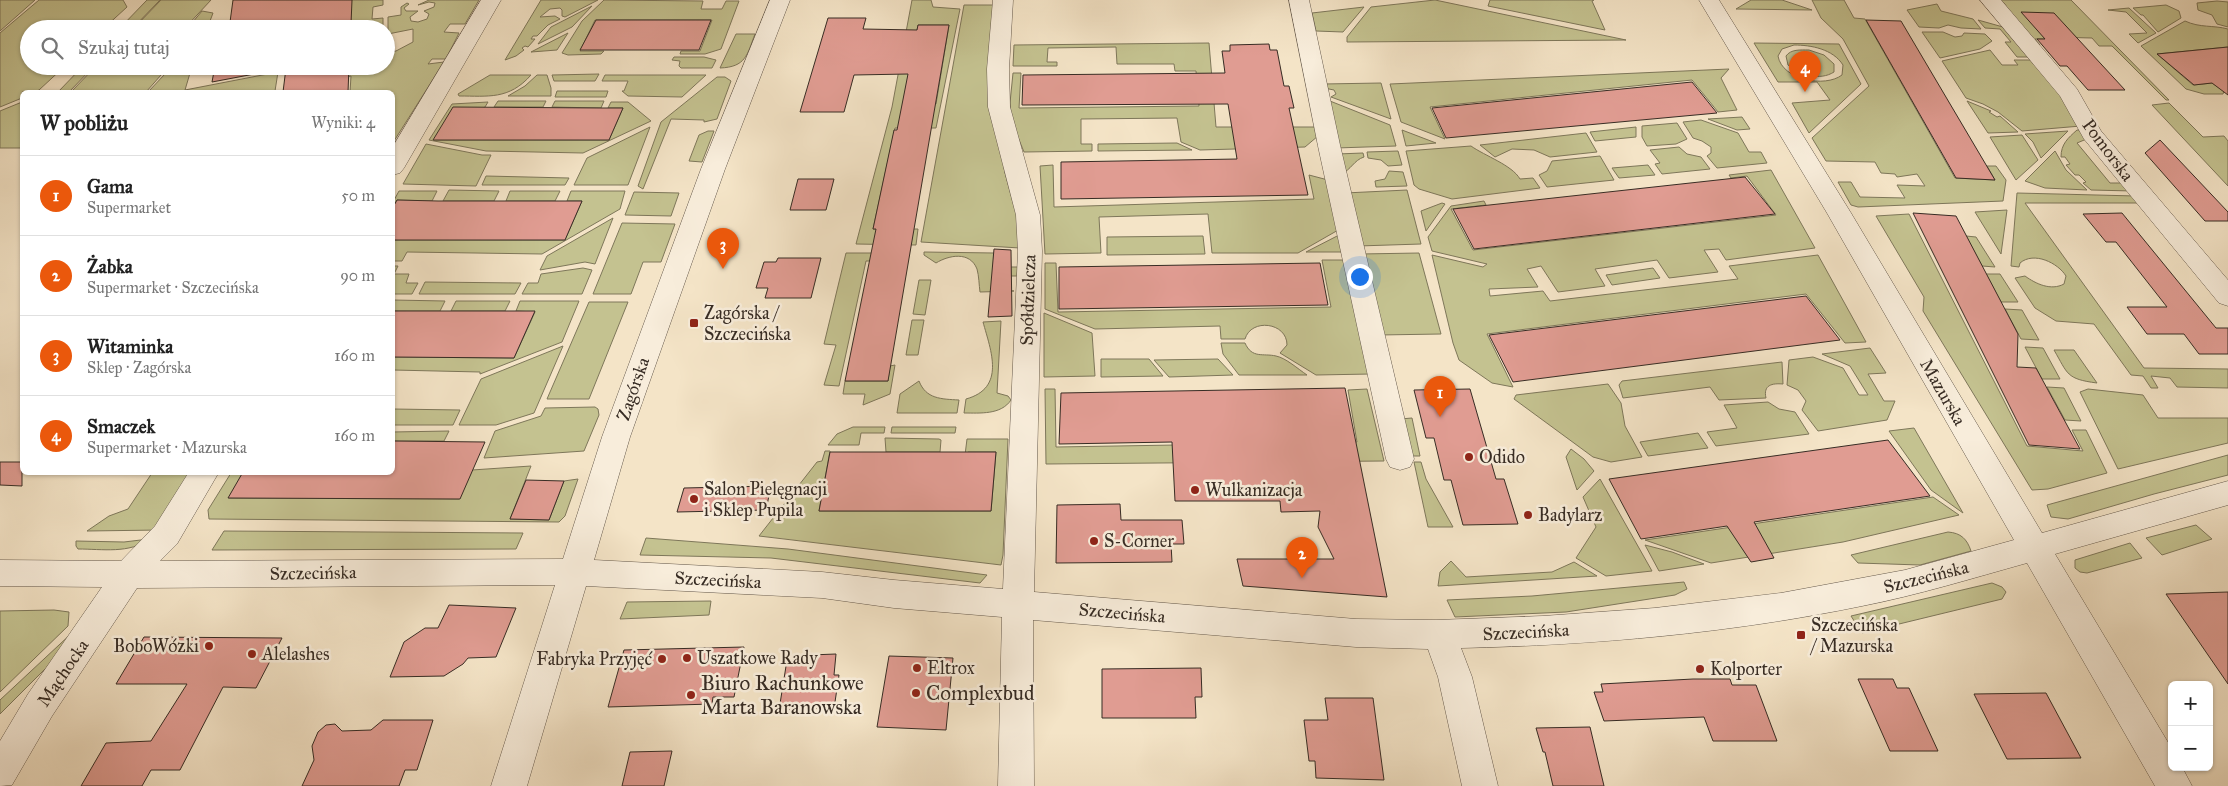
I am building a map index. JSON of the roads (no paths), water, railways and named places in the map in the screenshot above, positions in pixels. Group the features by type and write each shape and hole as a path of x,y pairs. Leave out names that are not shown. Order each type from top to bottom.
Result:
{"street":[{"path":"395,163 491,0"},
{"name":"Zagórska","path":"509,786 616,437 712,169 780,0"},
{"name":"Spółdzielcza","path":"1004,0 998,69 999,107 1028,215 1030,251 1018,603 1016,786"},
{"path":"1299,0 1312,72 1400,459"},
{"name":"Mazurska","path":"1709,0 1839,213 2174,786"},
{"name":"Pomorska","path":"1990,0 2069,94 2092,134 2228,298"},
{"name":"Mąchocka","path":"0,773 40,705 129,574 166,535 203,475"},
{"name":"Szczecińska","path":"0,573 129,574 517,570 574,572 822,585 894,594 1018,603 1309,630 1440,636 1594,628 1699,619 1755,611 1887,587 2228,493"},
{"path":"1440,636 1455,677 1480,786"},
{"path":"0,740 40,705"}],"place":[{"name":"Smaczek","path":"1805,92"},
{"name":"Witaminka","path":"723,269"},
{"name":"Zagórska / Szczecińska","path":"694,323"},
{"name":"Gama","path":"1440,417"},
{"name":"Odido","path":"1469,457"},
{"name":"Wulkanizacja","path":"1195,490"},
{"name":"Salon Pielęgnacji i Sklep Pupila","path":"694,499"},
{"name":"Badylarz","path":"1528,515"},
{"name":"S-Corner","path":"1094,541"},
{"name":"Żabka","path":"1302,578"},
{"name":"Szczecińska / Mazurska","path":"1801,635"},
{"name":"BoboWózki","path":"209,646"},
{"name":"Alelashes","path":"252,654"},
{"name":"Uszatkowe Rady","path":"687,658"},
{"name":"Fabryka Przyjęć","path":"662,659"},
{"name":"Eltrox","path":"917,668"},
{"name":"Kolporter","path":"1700,669"},
{"name":"Complexbud","path":"916,693"},
{"name":"Biuro Rachunkowe Marta Baranowska","path":"691,695"}]}
